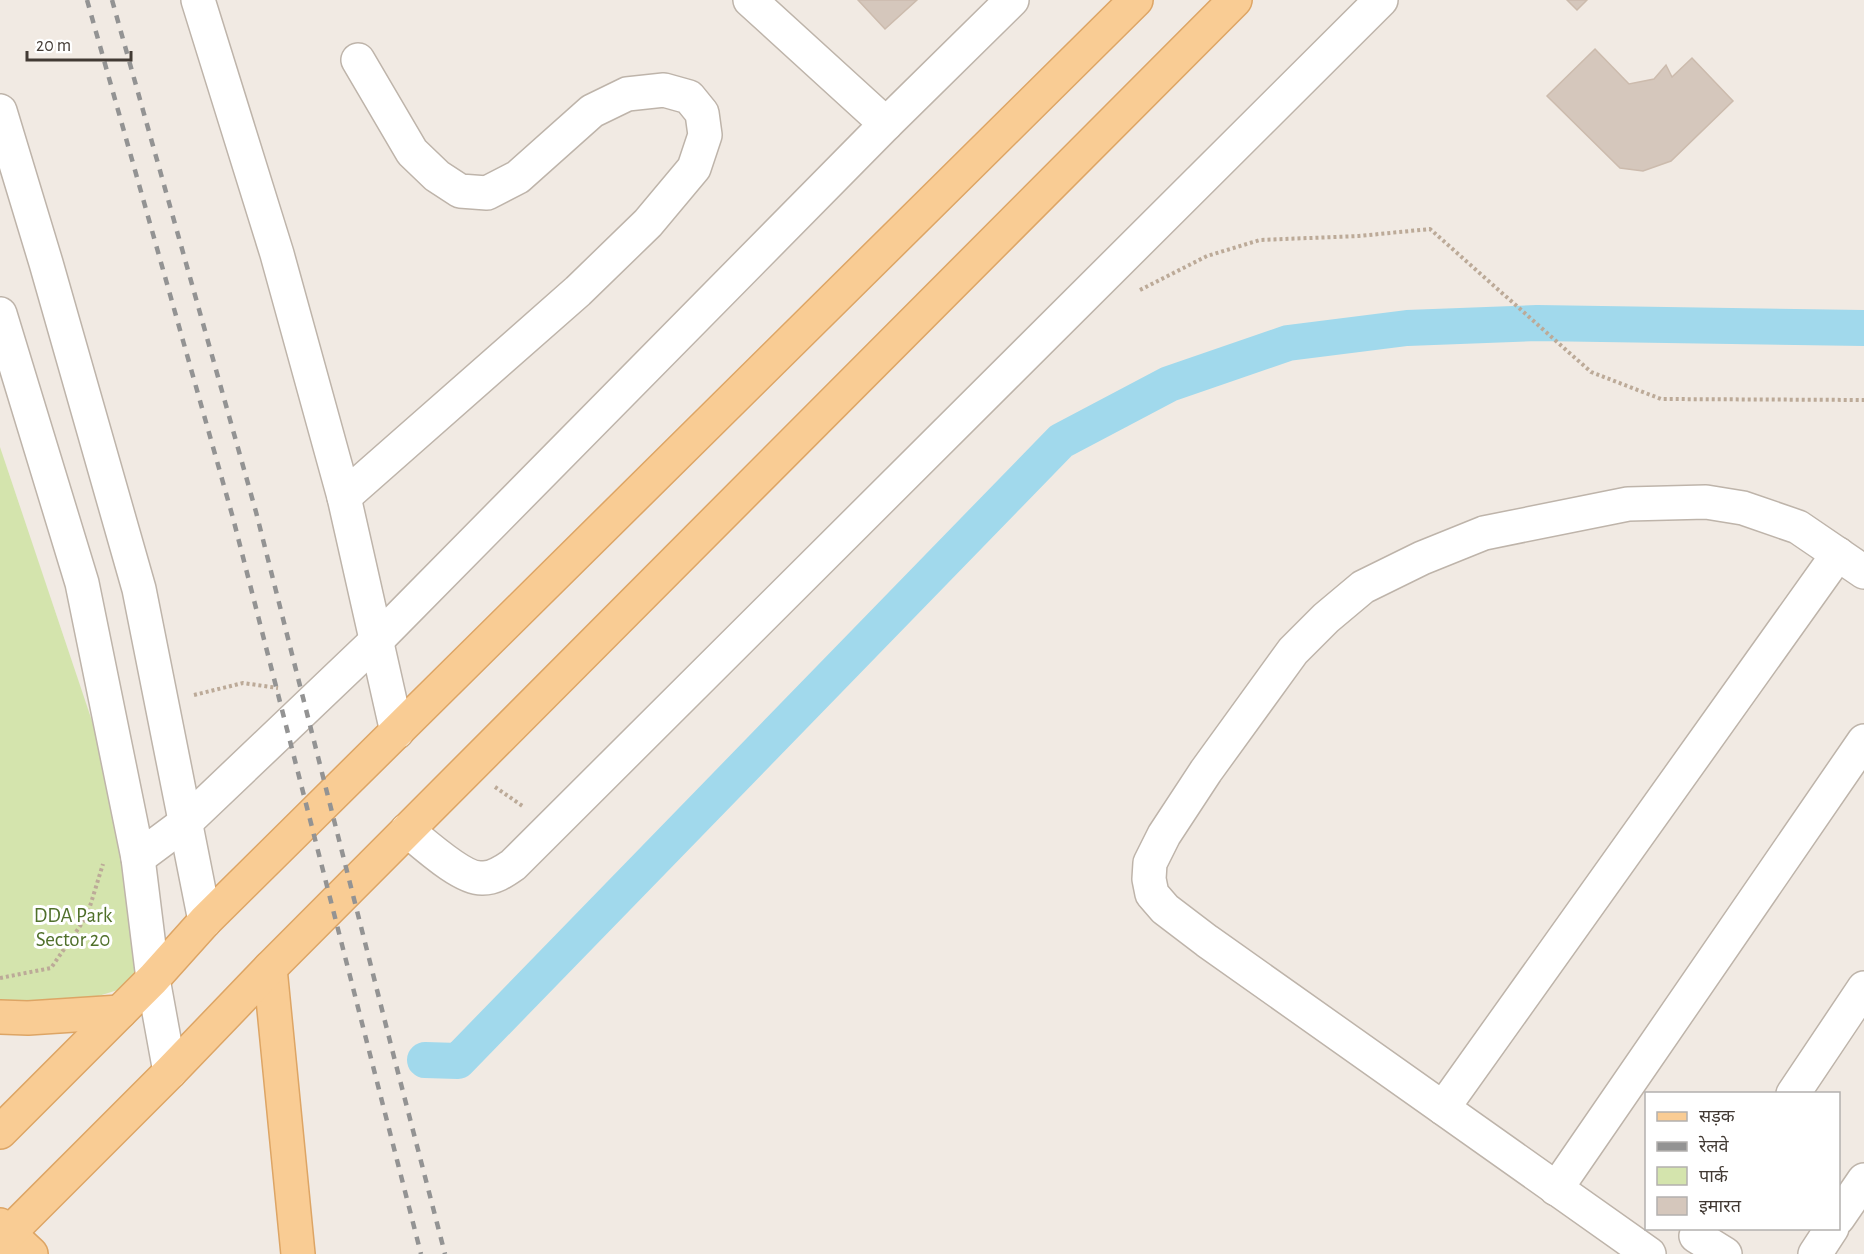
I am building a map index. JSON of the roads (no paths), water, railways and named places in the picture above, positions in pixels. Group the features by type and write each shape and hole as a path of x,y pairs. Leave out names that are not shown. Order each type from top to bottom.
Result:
{"main road":[{"path":"0,1132 153,979 206,921 1136,0"},
{"path":"10,1239 270,968 1236,0"},
{"path":"270,968 298,1254"},
{"path":"0,1017 28,1018 120,1012"}],"street":[{"path":"198,0 277,254 344,497 397,732"},
{"path":"750,0 886,124"},
{"path":"138,858 185,823 376,641 886,124 1012,0"},
{"path":"407,830 461,872 481,879 499,874 513,866 1382,0"},
{"path":"344,497 578,291 648,223 694,168 705,135 702,113 690,97 664,90 627,94 592,111 518,177 487,193 460,191 437,176 412,152 358,60"},
{"path":"0,111 139,589 206,921"},
{"path":"0,314 82,583 138,858 153,979 170,1072"},
{"path":"1443,1108 1851,563 1798,527 1743,508 1706,502 1628,504 1484,534 1422,558 1363,587 1326,618 1293,651 1227,740 1164,835 1150,863 1149,879 1152,894 1165,909 1207,941 1649,1254"},
{"path":"1556,1189 1864,741"},
{"path":"1794,1092 1864,988"},
{"path":"1840,1216 1864,1180"},
{"path":"1815,1254 1831,1230"},
{"path":"1694,1240 1725,1254"}],"waterway":[{"path":"425,1060 458,1061 1061,441 1169,384 1288,343 1407,328 1537,323 1864,328"}],"railway":[{"path":"87,0 233,518 421,1254"},
{"path":"112,0 256,512 445,1254"}],"park label":[{"name":"DDA Park Sector 20","path":"73,927"}]}
